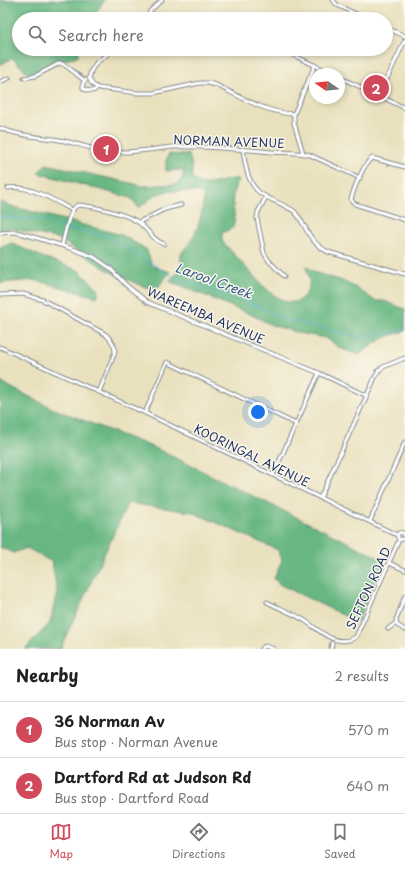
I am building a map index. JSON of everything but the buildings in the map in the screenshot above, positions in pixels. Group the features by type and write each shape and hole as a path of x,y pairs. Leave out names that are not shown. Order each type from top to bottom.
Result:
{"street":[{"path":"150,12 162,0"},
{"path":"333,0 337,5 352,12"},
{"path":"393,31 405,36"},
{"path":"379,96 405,40"},
{"path":"105,56 96,63 89,78 92,84 98,88 138,93 208,83 216,85 264,108 277,112 294,114"},
{"path":"295,56 321,68"},
{"path":"24,78 35,76 60,63 64,64 84,80"},
{"path":"303,153 294,123 294,114 315,65"},
{"path":"35,76 36,81"},
{"path":"0,82 9,78"},
{"path":"84,80 89,78"},
{"path":"84,80 83,88 86,90 91,91 98,88"},
{"path":"345,80 405,108"},
{"name":"NORMAN AVENUE","path":"0,128 16,133 69,141 106,152 135,153 173,148 243,149 303,153 360,178"},
{"path":"243,149 247,171 253,185 266,197 294,211 298,215 311,238 321,248 328,252 405,274"},
{"path":"405,168 372,158 369,160 351,200 355,204 405,220"},
{"path":"8,188 14,187 43,194 72,210"},
{"path":"266,197 258,212 257,218 264,253 269,261 284,276"},
{"path":"62,245 72,210 76,206 82,205 106,210 139,222 158,241 164,244"},
{"path":"139,222 165,209 181,205"},
{"name":"WAREEMBA AVENUE","path":"0,233 16,232 87,254 110,268 126,286 147,302 319,373 367,396"},
{"path":"0,295 23,294 43,300 110,338 115,348 115,352 99,392"},
{"name":"KOORINGAL AVENUE","path":"0,347 145,413 397,534"},
{"path":"320,498 378,371 383,367 405,358"},
{"path":"145,413 167,362 296,424"},
{"path":"273,475 319,373"},
{"path":"370,521 405,442"},
{"path":"400,540 397,538 397,534 404,532"},
{"name":"SEFTON ROAD","path":"332,643 346,643 356,637 400,540 404,537 404,532"},
{"path":"389,563 405,570"},
{"path":"388,629 396,623 397,615 405,596"},
{"path":"267,602 305,621 332,643 332,649"},
{"path":"396,623 405,630"},
{"path":"261,649 265,646 274,649"}],"green space":[{"path":"0,0 105,0 96,12 12,12 12,56 78,56 61,61 30,75 12,58 0,65"},
{"path":"169,154 189,155 192,166 192,178 203,184 239,179 233,194 233,228 222,233 222,241 272,294 286,302 297,302 302,298 309,286 309,277 306,266 316,273 340,280 355,287 375,301 384,301 405,309 405,331 380,340 359,355 340,348 326,338 299,333 272,325 250,314 169,281 181,270 181,253 191,241 197,227 202,212 204,197 199,192 168,191 155,195 139,208 131,198 38,173 46,164 143,186 178,184 183,177 184,170 166,171 166,161"},
{"path":"0,202 122,235 147,250 152,266 170,272 155,291 114,274 59,239 9,228 0,230"},
{"path":"11,243 42,257 78,270 99,290 97,297 34,280 0,283 0,248"},
{"path":"0,382 54,409 155,448 384,560 357,622 279,584 274,579 282,560 278,550 192,512 128,503 60,649 25,649 50,623 57,592 52,562 27,548 13,553 0,547"}],"waterway":[{"name":"Larool Creek","path":"0,217 47,220 64,229 85,231 109,237 172,276 258,306 286,320 362,337 405,330"}],"place":[{"name":"Dartford Rd at Judson Rd","path":"376,88"},
{"name":"36 Norman Av","path":"106,149"}]}
